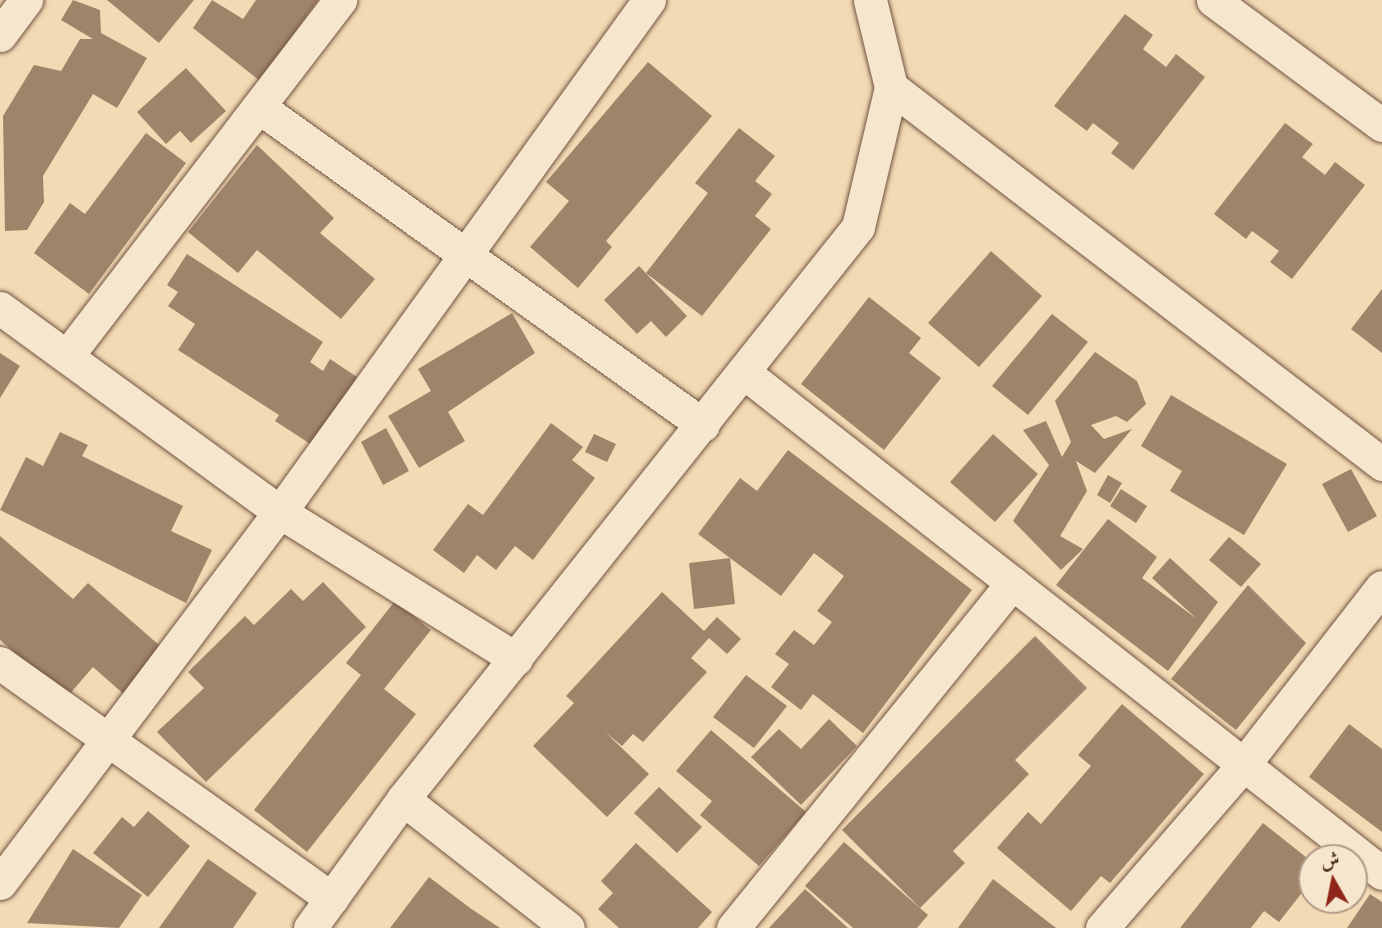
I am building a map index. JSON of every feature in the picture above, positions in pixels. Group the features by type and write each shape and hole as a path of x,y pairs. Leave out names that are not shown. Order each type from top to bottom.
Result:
{"street":[{"path":"0,35 26,0"},
{"path":"67,356 340,0"},
{"path":"0,883 106,738 280,512 649,0"},
{"path":"310,928 403,799 746,374 858,227 891,87 870,0"},
{"path":"1213,0 1382,125"},
{"path":"891,87 1382,464"},
{"path":"259,107 703,425"},
{"path":"0,308 280,512 516,659"},
{"path":"746,374 1382,873"},
{"path":"733,928 1012,583"},
{"path":"1102,928 1244,764 1382,587"},
{"path":"0,663 332,899"},
{"path":"403,799 568,928"}],"building":[{"path":"73,0 100,10 101,33 147,58 117,108 93,94 43,176 44,202 27,230 5,231 3,116 34,65 61,71 80,39 93,39 61,20"},
{"path":"107,0 194,0 159,43"},
{"path":"212,0 243,19 256,0 318,0 260,81 193,28"},
{"path":"1125,14 1153,35 1143,49 1166,67 1176,54 1205,77 1133,170 1111,153 1119,143 1093,123 1087,131 1054,106"},
{"path":"648,62 712,116 606,241 612,247 578,288 530,247 569,201 546,182"},
{"path":"186,68 226,111 191,143 180,131 166,144 137,112"},
{"path":"1285,123 1313,144 1302,157 1325,175 1335,162 1365,185 1292,279 1270,262 1279,251 1252,231 1246,239 1214,214"},
{"path":"739,128 775,156 755,181 772,194 755,216 771,229 702,316 646,273 708,193 695,183"},
{"path":"146,133 186,163 89,294 34,253 70,203 85,214"},
{"path":"257,145 334,218 320,233 375,279 341,319 257,250 238,273 188,232"},
{"path":"991,251 1042,296 979,367 928,323"},
{"path":"187,254 323,342 310,362 323,371 330,359 369,385 312,445 275,421 279,415 178,350 195,324 168,306 178,292 167,285"},
{"path":"639,266 687,316 666,337 651,321 637,334 604,300"},
{"path":"1382,289 1382,353 1351,329"},
{"path":"869,297 921,338 909,353 941,378 884,450 801,384"},
{"path":"512,313 535,353 448,412 465,441 419,468 388,416 431,391 418,369"},
{"path":"1052,314 1088,342 1028,415 992,386"},
{"path":"1095,352 1137,381 1146,404 1127,422 1116,416 1091,425 1104,439 1132,429 1095,473 1076,461 1087,491 1060,536 1083,549 1061,570 1013,521 1049,465 1023,430 1046,421 1062,457 1071,442 1055,401"},
{"path":"0,353 20,366 0,398"},
{"path":"1171,395 1287,464 1244,535 1170,491 1182,471 1141,446"},
{"path":"551,423 583,447 572,460 595,478 533,560 515,546 496,570 477,555 464,573 433,550 468,504 483,515"},
{"path":"386,428 409,471 383,485 361,442"},
{"path":"60,432 88,445 82,456 183,506 171,531 212,550 186,603 0,510 26,457 43,466"},
{"path":"594,434 616,444 607,462 585,452"},
{"path":"993,434 1038,474 995,522 950,482"},
{"path":"788,450 972,590 863,733 813,694 801,710 771,687 789,664 775,654 794,630 814,645 832,622 817,611 844,576 814,553 781,596 698,534 740,478 757,491"},
{"path":"1351,469 1377,516 1348,532 1322,484"},
{"path":"1108,475 1122,483 1110,503 1097,495"},
{"path":"1121,489 1147,506 1136,523 1110,506"},
{"path":"1108,519 1157,557 1142,578 1197,619 1152,578 1170,558 1218,602 1168,671 1056,585"},
{"path":"0,536 73,599 88,583 167,652 127,697 93,667 67,697 0,640"},
{"path":"1229,537 1261,564 1241,587 1209,560"},
{"path":"730,558 735,604 694,609 689,563"},
{"path":"323,582 366,627 206,782 157,732 204,688 188,672 245,616 254,625 291,589 303,601"},
{"path":"1248,585 1306,643 1236,730 1171,679"},
{"path":"662,592 704,631 717,617 741,639 727,654 709,638 691,658 707,672 643,742 633,734 622,746 605,732 649,774 607,817 533,746 574,703 566,696"},
{"path":"395,601 431,630 384,689 416,714 307,852 254,810 361,675 346,663"},
{"path":"1035,636 1087,688 1015,760 1029,774 953,851 965,863 920,908 842,830"},
{"path":"746,675 787,706 754,748 713,717"},
{"path":"1122,704 1204,774 1110,883 1101,876 1071,911 997,848 1028,812 1041,824 1091,766 1078,755"},
{"path":"829,719 857,746 801,805 751,757 779,729 801,749"},
{"path":"1349,724 1382,749 1382,832 1309,777"},
{"path":"711,730 806,812 759,866 700,815 712,801 676,771"},
{"path":"659,787 702,827 677,853 634,813"},
{"path":"148,811 190,846 148,897 93,853 122,817 134,827"},
{"path":"1263,823 1298,851 1298,898 1279,922 1264,911 1251,928 1180,928"},
{"path":"844,842 928,915 917,928 853,928 805,886"},
{"path":"636,843 712,912 698,928 619,928 598,909 613,893 601,881"},
{"path":"73,849 142,895 119,928 27,923"},
{"path":"208,859 257,893 233,928 159,928"},
{"path":"429,877 470,908 500,928 390,928"},
{"path":"993,879 1056,928 958,928"},
{"path":"805,889 848,928 769,928"},
{"path":"1370,894 1382,902 1382,928 1347,928 1356,914 1368,914"}]}
